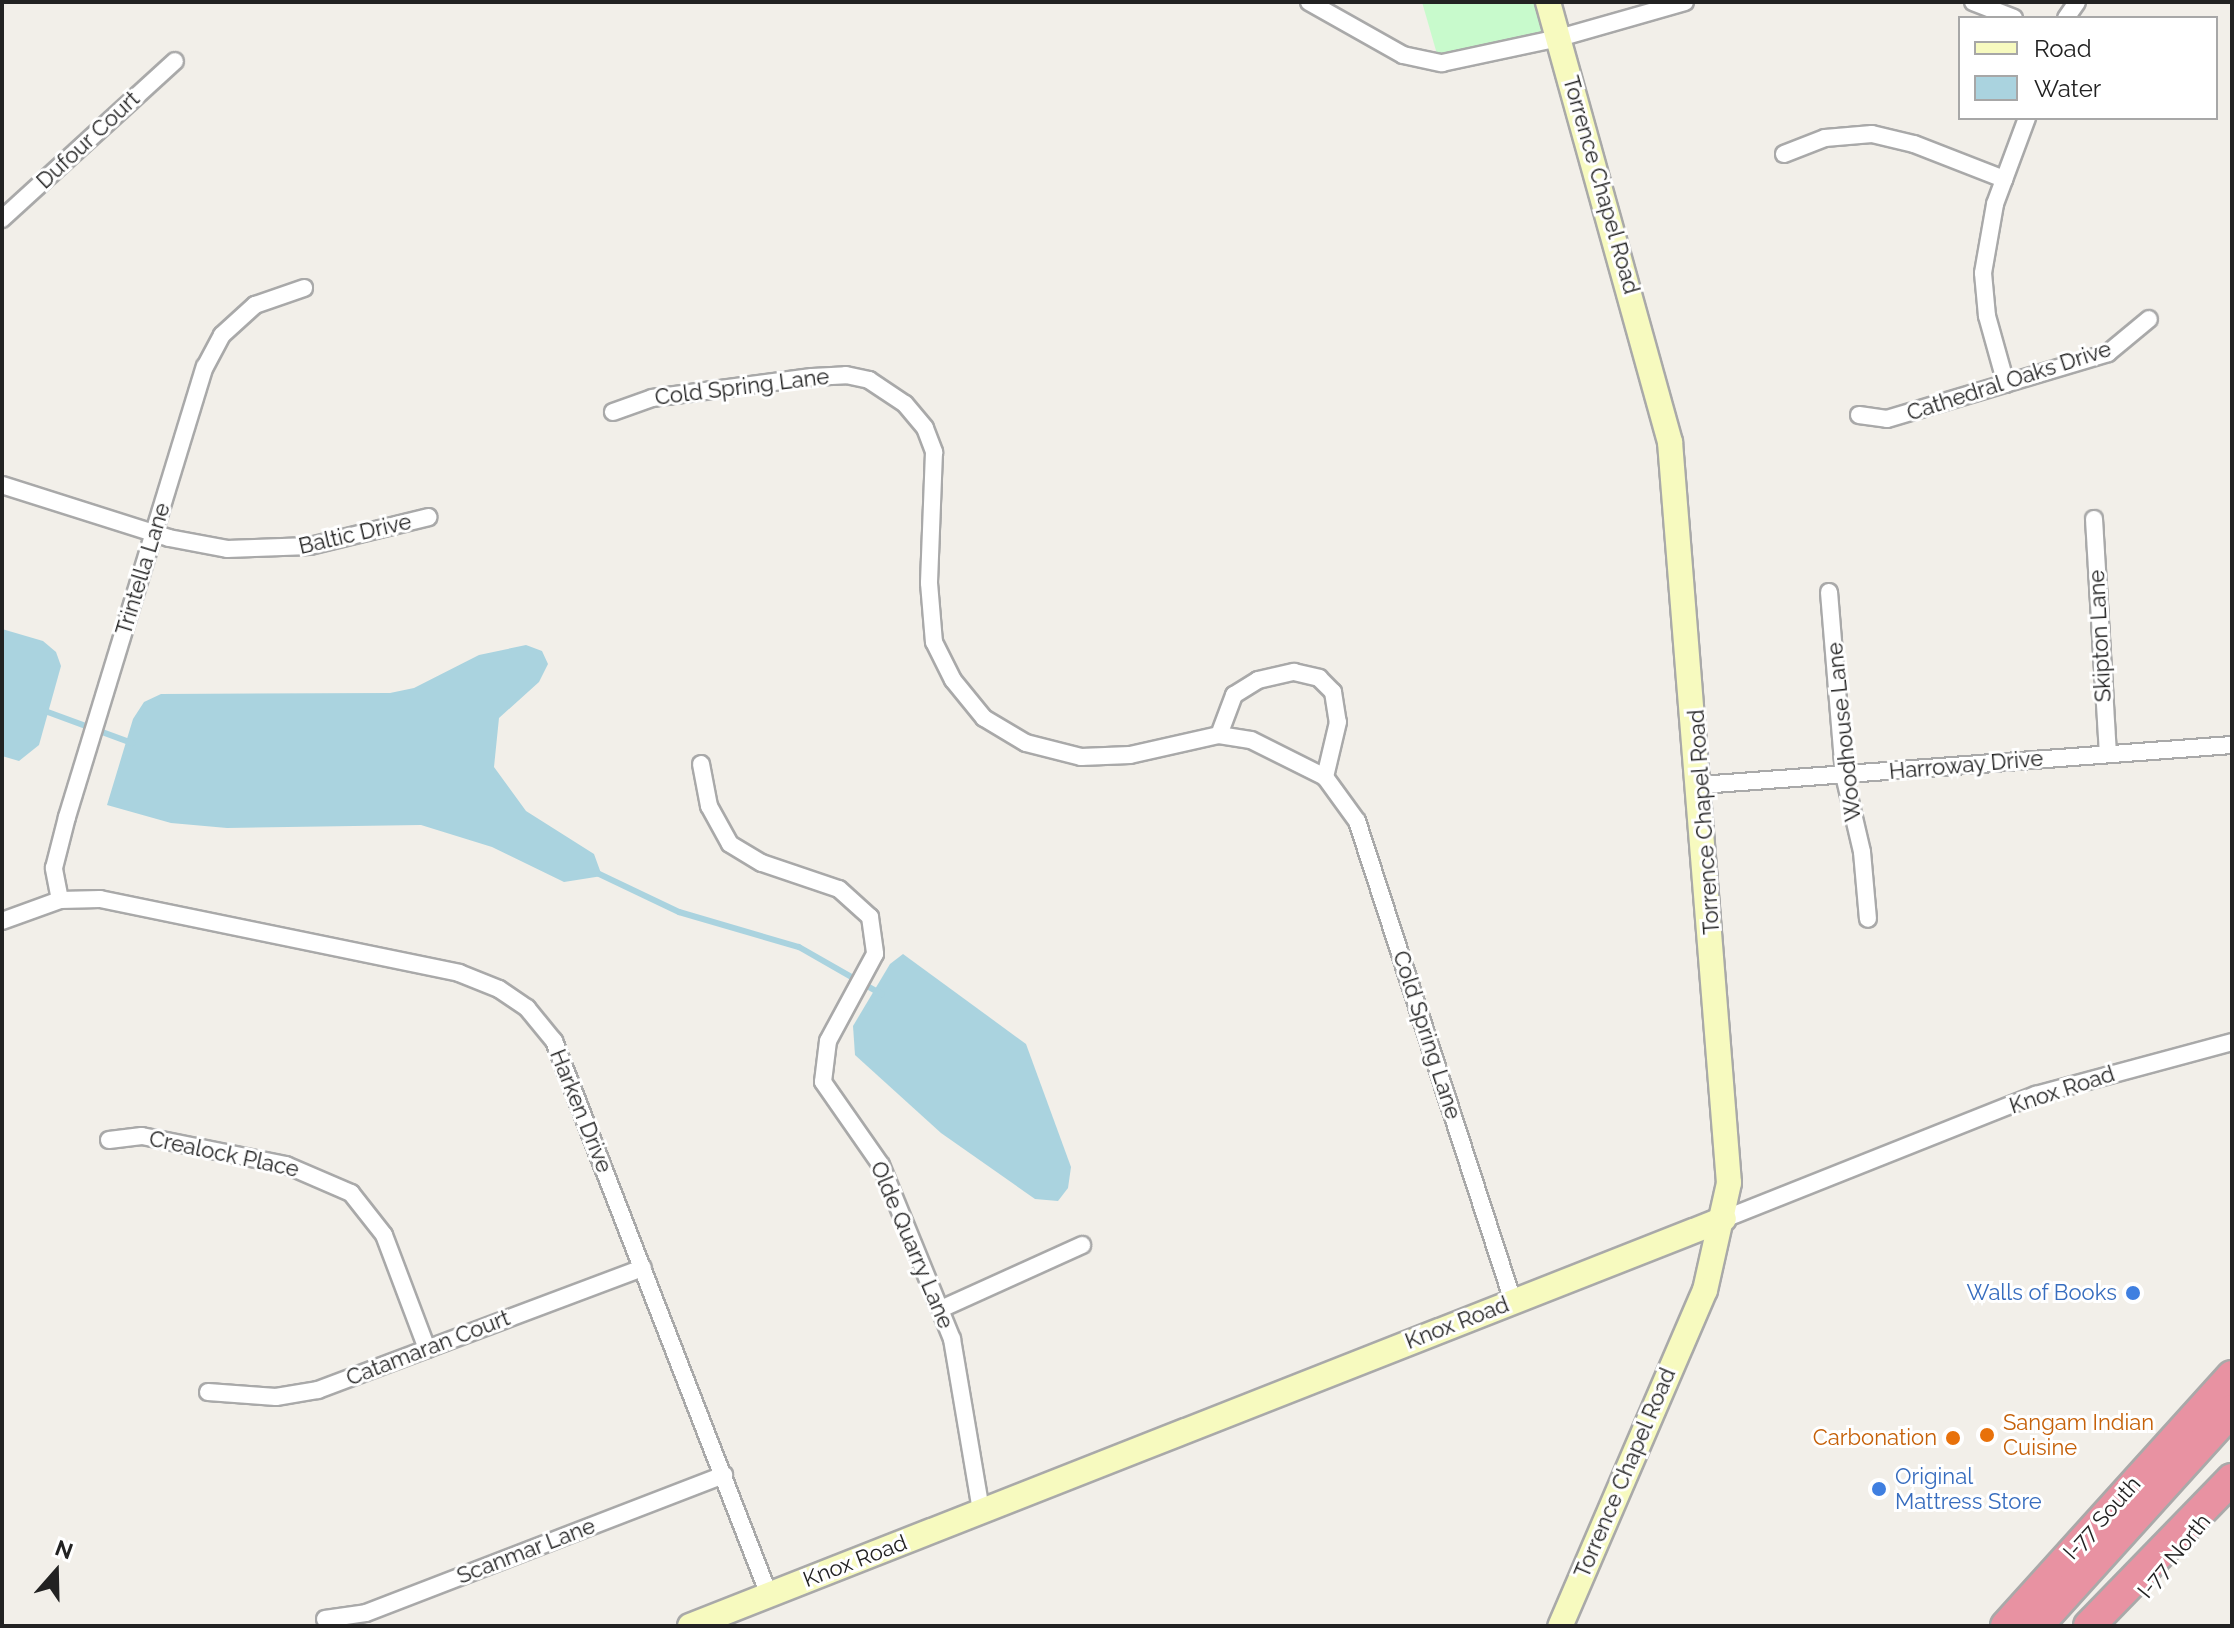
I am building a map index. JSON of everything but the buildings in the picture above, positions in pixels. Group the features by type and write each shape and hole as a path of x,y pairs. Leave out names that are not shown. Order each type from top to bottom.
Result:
{"highway":[{"name":"I-77 South","path":"2006,1626 2232,1376"},
{"path":"2037,1626 2232,1410"},
{"path":"2089,1626 2232,1479"},
{"name":"I-77 North","path":"2116,1626 2232,1486"}],"street":[{"path":"1309,2 1403,55 1431,62 1453,62 1559,38 1685,2"},
{"name":"Torrence Chapel Road","path":"1548,2 1670,442 1728,1128 1724,1219 1705,1290 1560,1626"},
{"path":"1973,2 2009,16"},
{"name":"Dufour Court","path":"2,219 175,61"},
{"path":"2006,384 1987,316 1983,273 2004,179 2026,120"},
{"path":"1784,154 1825,138 1872,134 1914,144 2004,179"},
{"name":"Trintella Lane","path":"60,900 54,868 67,817 212,352 255,305 304,288"},
{"name":"Cathedral Oaks Drive","path":"1859,415 1887,419 2108,353 2149,319"},
{"name":"Cold Spring Lane","path":"613,412 652,398 812,377 846,375 869,380 905,404 925,428 934,452 929,583 934,642 953,680 984,718 1026,743 1081,757 1130,755 1219,735 1251,740 1325,777 1357,821 1513,1301"},
{"name":"Baltic Drive","path":"2,485 207,547 280,550 429,517"},
{"name":"Skipton Lane","path":"2094,519 2108,754"},
{"name":"Woodhouse Lane","path":"1829,592 1844,775 1862,852 1868,919"},
{"path":"1219,735 1234,695 1258,680 1294,672 1319,678 1333,692 1338,722 1335,752 1325,777"},
{"name":"Harroway Drive","path":"1701,785 2232,745"},
{"name":"Olde Quarry Lane","path":"701,764 709,806 730,844 762,863 839,889 870,917 875,954 828,1041 823,1082 831,1101 881,1165 941,1309 958,1360 972,1478 981,1511"},
{"name":"Harken Drive","path":"2,921 60,900 136,906 459,973 499,989 527,1008 554,1041 769,1595"},
{"name":"Knox Road","path":"690,1626 2036,1095 2232,1042"},
{"name":"Crealock Place","path":"109,1140 142,1136 286,1165 351,1193 384,1235 427,1349"},
{"path":"941,1309 1082,1245"},
{"name":"Catamaran Court","path":"208,1392 295,1395 643,1268"},
{"name":"Scanmar Lane","path":"325,1619 366,1613 724,1475"}],"green space":[{"path":"1422,2 1548,2 1559,38 1439,61"}],"water":[{"path":"2,629 43,641 56,652 61,666 39,745 19,761 2,756"},
{"path":"526,645 542,651 548,664 539,682 499,718 494,767 526,811 594,854 602,876 564,882 492,847 421,825 227,828 171,823 107,805 133,719 144,702 161,694 390,693 414,688 479,655"},
{"path":"903,954 1026,1044 1071,1167 1068,1188 1058,1201 1035,1199 941,1133 855,1055 853,1026 890,964"}],"waterway":[{"path":"45,711 132,743"},
{"path":"595,872 679,912 799,947 881,994"}],"place":[{"name":"Walls of Books","path":"2133,1293"},
{"name":"Sangam Indian Cuisine","path":"1987,1435"},
{"name":"Carbonation","path":"1953,1438"},
{"name":"Original Mattress Store","path":"1879,1489"}]}
